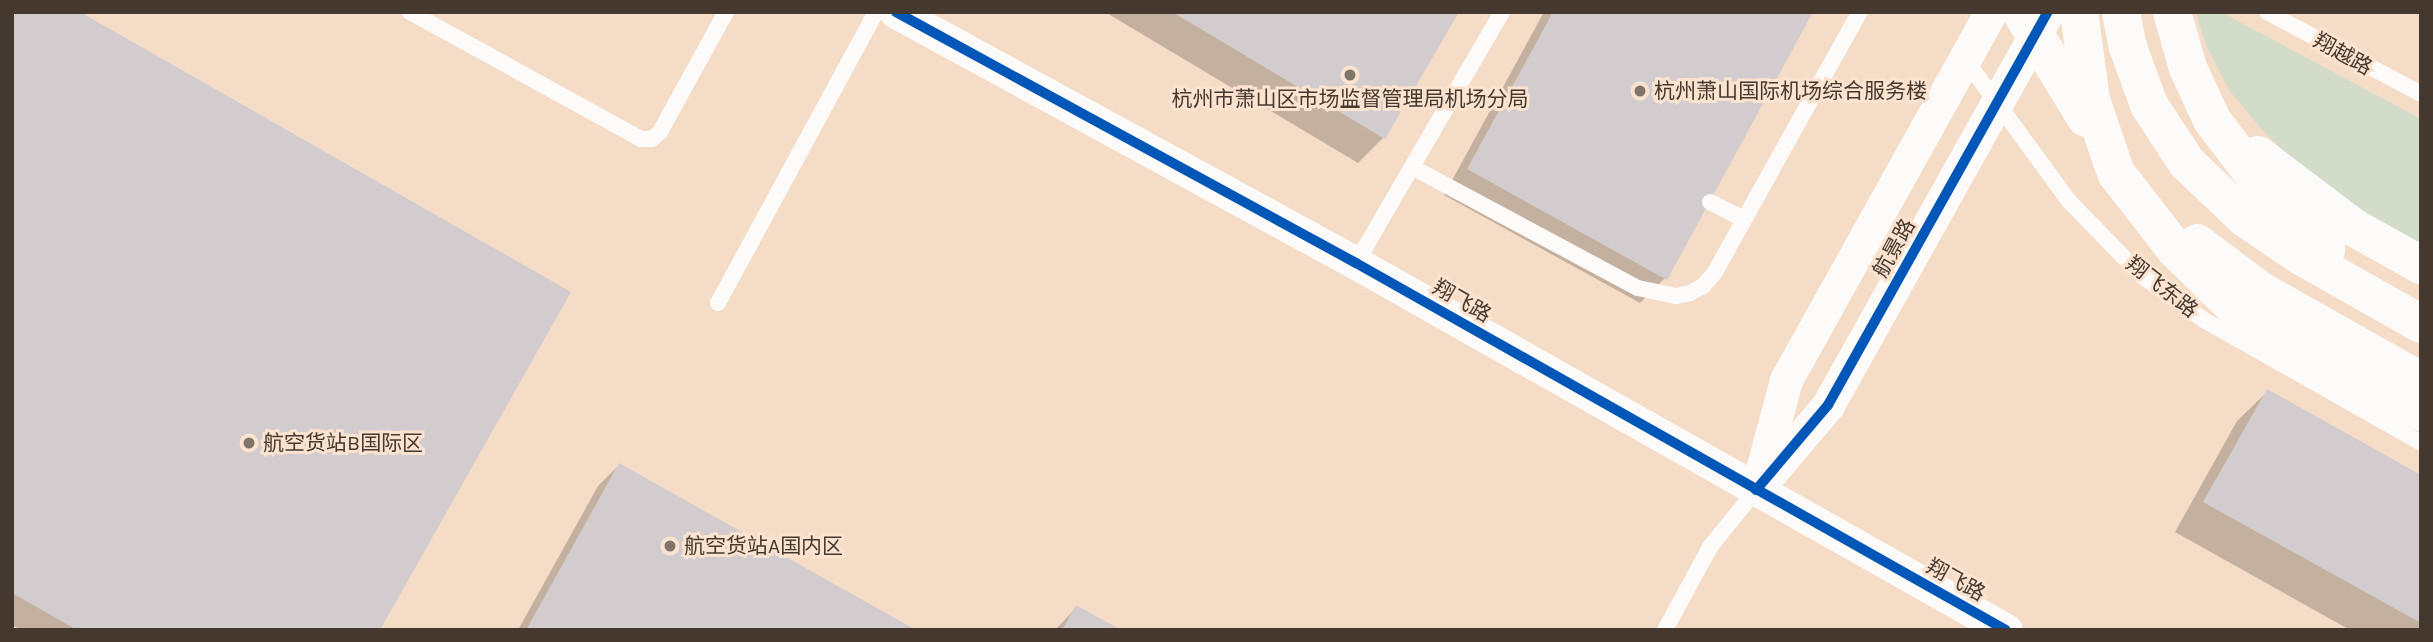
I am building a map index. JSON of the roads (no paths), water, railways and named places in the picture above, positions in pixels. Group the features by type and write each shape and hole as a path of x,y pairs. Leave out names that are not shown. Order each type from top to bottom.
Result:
{"main road":[{"path":"2079,12 2091,100 2116,173 2176,250 2233,306 2421,412"},
{"path":"2121,12 2128,47 2149,105 2187,163 2245,218 2301,256 2421,324"},
{"path":"2142,12 2188,81 2224,123 2271,167 2353,227 2421,265"},
{"path":"2172,12 2188,68 2212,120 2243,164 2275,203 2345,267 2421,324"},
{"path":"2035,20 2093,129 2172,224 2261,291 2421,381"}],"street":[{"name":"翔飞路","path":"896,12 1356,263 2006,630"},
{"name":"航景路","path":"1756,490 1786,380 1991,12"},
{"name":"航景路","path":"1756,490 1828,405 1997,103 2035,20"}],"lane":[{"path":"410,12 642,139 652,139 660,132 726,12"},
{"path":"718,303 876,12"},
{"path":"1356,263 1502,12"},
{"path":"1412,167 1639,288 1658,295 1676,296 1703,286 1714,272 1860,12"},
{"name":"翔越路","path":"2267,12 2421,94"},
{"name":"翔飞东路","path":"1965,59 2069,201 2142,276 2204,320 2421,443"},
{"path":"1710,202 1744,219"},
{"path":"1665,630 1710,547 1756,490"}],"place":[{"name":"杭州市萧山区市场监督管理局机场分局","path":"1350,75"},
{"name":"杭州萧山国际机场综合服务楼","path":"1640,91"},
{"name":"航空货站B国际区","path":"249,443"},
{"name":"航空货站A国内区","path":"670,546"}]}
